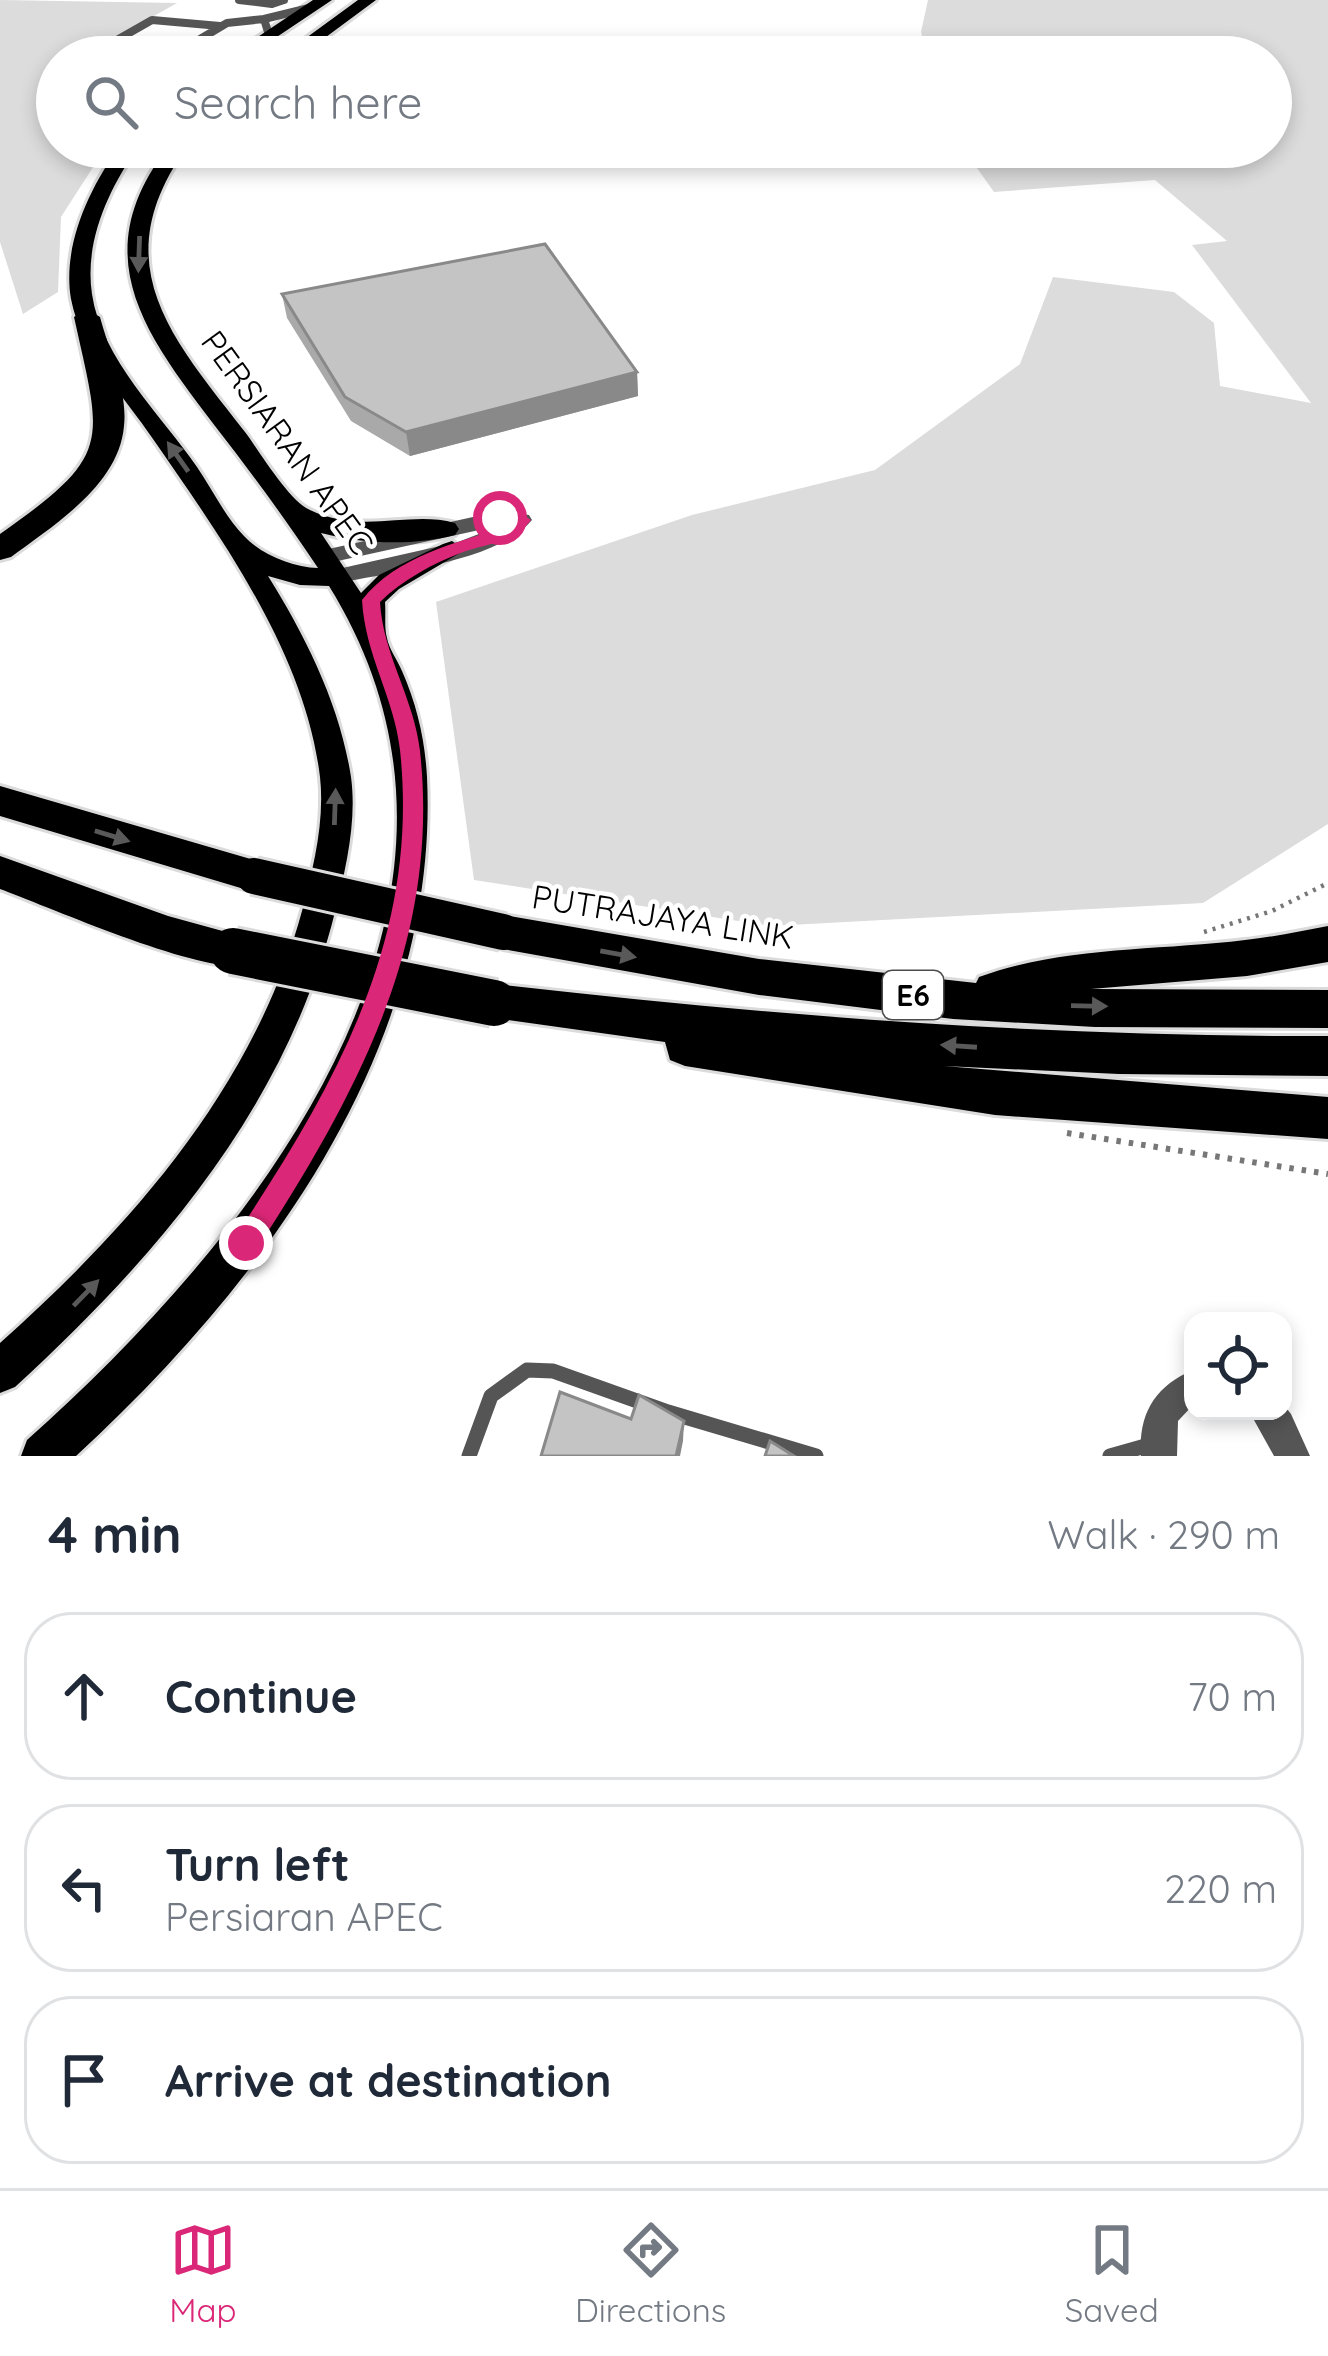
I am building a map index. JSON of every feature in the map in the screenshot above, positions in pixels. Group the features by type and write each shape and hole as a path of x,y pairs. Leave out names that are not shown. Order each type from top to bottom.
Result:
{"highway":[{"path":"0,549 74,489 103,455 111,424 87,317"},
{"name":"PUTRAJAYA LINK","path":"0,801 254,876 503,932 705,968 1037,1005 1328,1009"},
{"name":"E6","path":"0,872 232,951 503,1004 770,1034 898,1042 1171,1056 1328,1055"},
{"path":"957,999 1072,972 1247,958 1328,944"},
{"path":"1072,972 1225,970 1328,961"},
{"path":"503,1004 743,1058 995,1094 1328,1118"},
{"path":"1151,1107 1328,1134"}],"main road":[{"path":"317,36 368,0"},
{"path":"258,36 318,4"},
{"path":"0,1372 60,1319 168,1200 210,1144 294,993 316,933 337,801 327,735 287,639 235,539 116,369 87,317 80,270 107,180 115,168"},
{"name":"PERSIARAN APEC","path":"43,1456 136,1369 246,1243 319,1131 370,1021 394,956 410,887 407,734 373,636 321,569 293,513 149,314 136,256 142,219 163,168"},
{"path":"293,513 342,532 449,539"},
{"path":"235,539 262,565 321,569"},
{"path":"373,636 371,600 449,539"},
{"path":"287,639 286,603 321,569"}],"street":[{"path":"321,569 449,539"},
{"path":"1158,1449 1168,1403 1184,1393"},
{"path":"1274,1420 1292,1456"}],"lane":[{"path":"238,0 272,4 284,0"},
{"path":"124,36 152,20 267,27"},
{"path":"203,36 220,26"},
{"path":"469,1456 491,1396 527,1370 540,1370 816,1456"},
{"path":"1109,1456 1158,1449"}],"shaded area":[{"path":"0,0 177,3 119,36 36,36 36,168 92,168 61,217 58,292 23,314 0,242"},
{"path":"928,0 1328,0 1328,824 1203,903 771,926 474,880 436,602 692,515 875,470 1020,364 1053,277 1174,292 1214,323 1220,386 1311,403 1192,245 1227,241 1155,180 994,192 977,168 1292,168 1292,36 922,36"}],"building":[{"path":"545,244 637,372 406,432 345,397 282,294"},
{"path":"560,1392 631,1419 639,1395 684,1421 676,1456 541,1456"},
{"path":"770,1441 794,1456 765,1456"}],"route":[{"path":"246,1243 319,1131 345,1078 394,956 410,887 410,752 403,716 373,636 371,600 389,582 452,550 513,531 522,520 500,518"}]}
